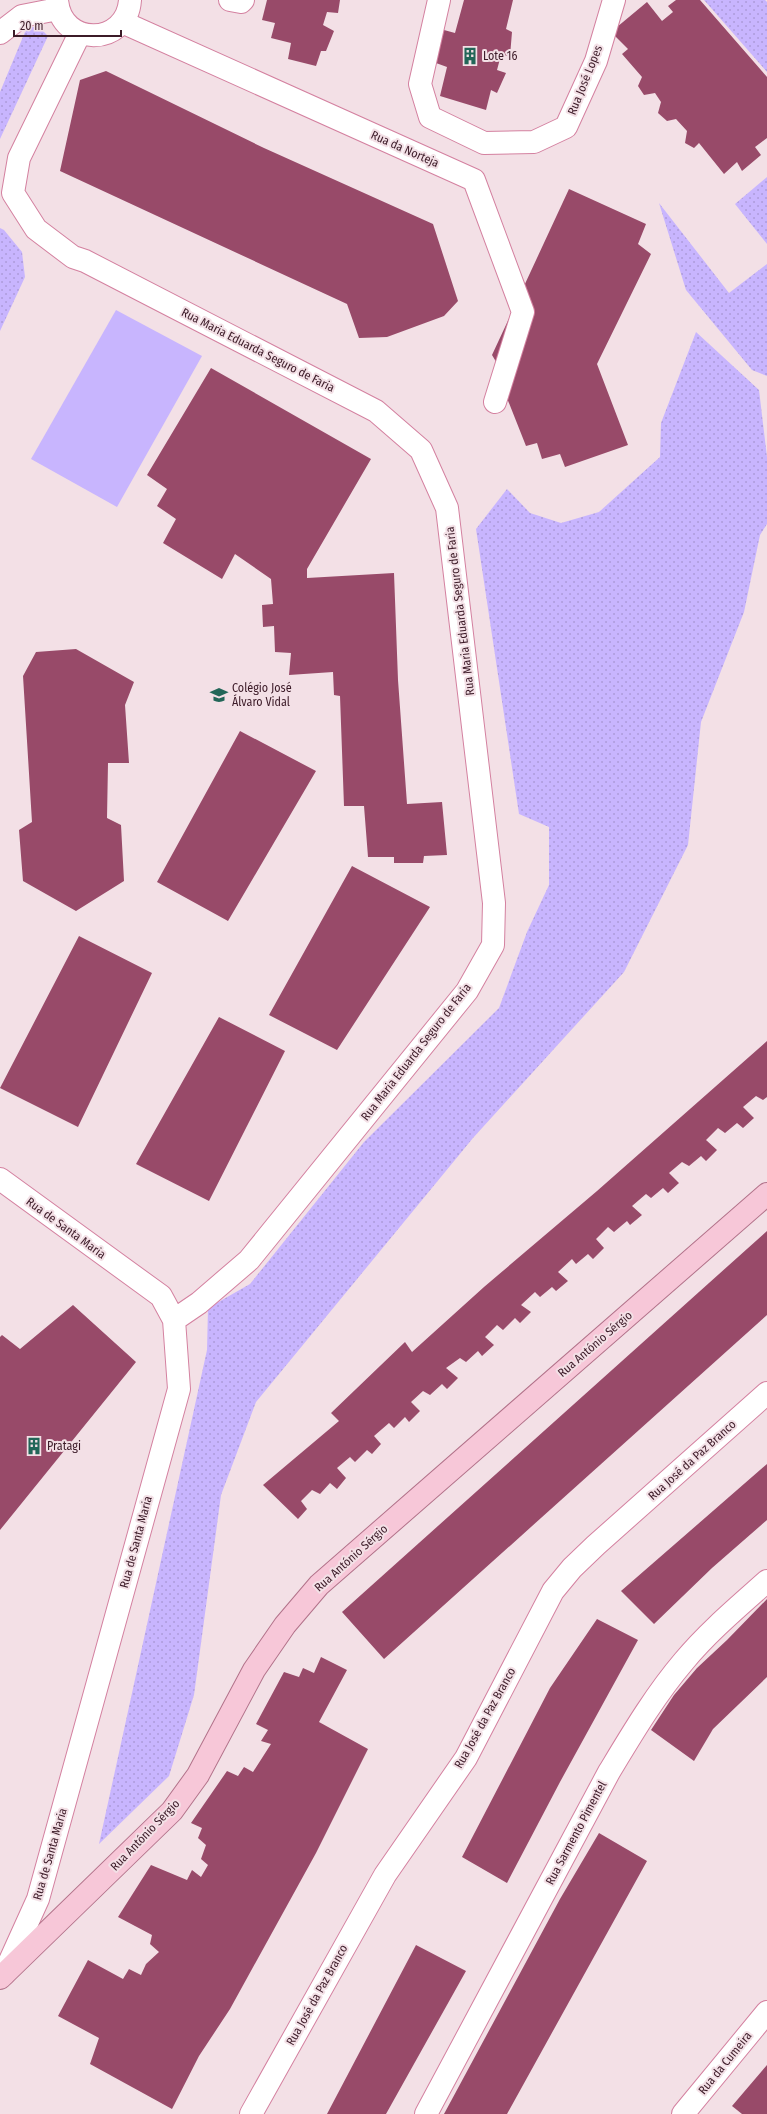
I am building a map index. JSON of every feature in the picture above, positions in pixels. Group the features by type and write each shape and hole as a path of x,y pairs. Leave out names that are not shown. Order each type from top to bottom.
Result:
{"main road":[{"name":"Rua António Sérgio","path":"2,1977 172,1811 198,1774 254,1670 285,1625 319,1585 767,1194"}],"street":[{"path":"0,33 22,16 57,4 70,28 91,36 103,34 114,30 122,22 128,12 130,0"},
{"path":"230,0 241,2 243,0"},
{"name":"Rua José Lopes","path":"439,0 420,84 430,117 484,143 534,142 566,126 596,61 614,0"},
{"name":"Rua da Norteja","path":"122,22 474,180 523,312 495,402"},
{"name":"Rua Maria Eduarda Seguro de Faria","path":"80,33 19,158 13,193 36,229 73,257 92,265 376,411 421,450 448,508 494,903 493,945 467,991 249,1260 199,1303 174,1320"},
{"name":"Rua de Santa Maria","path":"0,1179 161,1296 174,1320 179,1389 38,1899 2,1977"},
{"name":"Rua José da Paz Branco","path":"251,2114 385,1875 466,1758 553,1590 596,1545 767,1393"},
{"name":"Rua Sarmento Pimentel","path":"426,2114 609,1772 642,1717 684,1661 727,1616 767,1581"},
{"name":"Rua da Cumeira","path":"683,2114 767,2012"}],"shaded area":[{"path":"704,0 765,0 767,2 767,72"},
{"path":"29,27 39,27 48,36 0,139 0,92 25,32"},
{"path":"767,177 767,244 735,204"},
{"path":"659,203 729,293 767,264 767,376 752,370 686,290"},
{"path":"0,228 4,230 22,252 25,277 0,331"},
{"path":"116,310 202,356 117,507 31,459"},
{"path":"696,332 759,390 767,457 767,524 760,535 744,612 701,722 688,845 624,972 473,1138 256,1402 221,1495 194,1695 169,1776 99,1844 207,1350 208,1308 250,1284 364,1142 499,1008 527,932 549,885 549,827 519,814 476,529 507,489 530,513 561,523 599,512 660,457 661,423"}],"building":[{"path":"267,0 340,0 338,13 327,12 323,25 334,31 326,51 321,51 316,66 288,59 291,43 271,38 275,23 262,20"},
{"name":"Lote 16","path":"464,0 513,0 506,29 512,32 510,56 501,55 497,70 506,73 497,93 491,90 486,110 440,96 447,67 436,63 444,30 455,33"},
{"path":"676,0 700,0 767,77 767,138 755,147 761,155 742,171 737,162 724,174 699,143 694,148 685,143 687,131 676,119 667,121 658,113 661,102 655,93 644,95 638,86 642,77 622,54 628,49 611,32 647,2 662,21 673,12 668,6"},
{"path":"106,71 264,148 433,224 458,301 444,316 387,337 359,338 347,304 60,171 80,80"},
{"path":"569,189 646,224 638,244 651,254 597,364 628,445 565,467 560,454 542,459 537,443 526,446 503,388 507,380 492,355"},
{"path":"211,368 371,459 307,569 307,578 394,573 398,680 407,804 442,802 447,855 424,856 423,863 394,863 394,857 368,857 364,806 344,806 340,696 334,695 333,672 289,675 291,653 275,652 274,626 263,627 262,605 273,604 271,579 235,554 222,579 163,543 176,519 157,506 167,489 147,475"},
{"path":"76,649 134,682 125,705 129,763 108,763 107,818 121,825 124,881 76,911 23,881 19,830 32,822 23,676 36,652"},
{"path":"240,731 316,771 228,921 157,882"},
{"path":"352,866 430,907 337,1050 269,1015"},
{"path":"79,936 152,973 78,1127 0,1088"},
{"path":"219,1017 285,1051 209,1201 136,1164"},
{"path":"767,1041 767,1097 763,1100 756,1096 743,1107 754,1118 743,1128 737,1123 725,1133 718,1128 706,1140 717,1150 706,1161 701,1156 689,1166 682,1162 669,1173 679,1183 668,1193 663,1188 651,1198 646,1194 632,1206 642,1215 630,1225 627,1221 614,1232 608,1227 596,1239 604,1248 593,1259 588,1254 576,1264 572,1259 558,1272 568,1281 556,1291 552,1287 540,1297 535,1292 521,1305 531,1312 520,1323 515,1318 503,1330 497,1325 485,1337 494,1345 482,1356 478,1351 466,1362 460,1358 446,1368 458,1378 447,1389 442,1384 430,1395 423,1391 411,1402 420,1411 409,1422 405,1417 394,1428 389,1423 374,1436 381,1444 372,1454 367,1450 355,1462 350,1457 337,1468 346,1478 337,1489 330,1483 320,1494 312,1490 301,1501 307,1509 298,1519 263,1485 339,1421 331,1413 405,1342 412,1352 484,1287 597,1191"},
{"path":"767,1231 767,1315 384,1659 342,1612"},
{"name":"Pratagi","path":"73,1305 136,1362 0,1530 0,1337 2,1335 20,1349"},
{"path":"767,1464 767,1520 712,1568 654,1624 621,1591"},
{"path":"767,1599 767,1677 713,1729 694,1761 651,1730 674,1695 697,1668"},
{"path":"597,1619 638,1640 560,1782 507,1883 462,1857 550,1688"},
{"path":"321,1657 347,1670 319,1722 368,1749 316,1853 230,2009 199,2056 172,2109 90,2064 99,2038 58,2016 88,1960 123,1979 129,1969 141,1975 146,1964 159,1952 150,1944 152,1935 118,1917 151,1865 187,1880 192,1870 201,1877 208,1865 201,1859 206,1845 198,1838 202,1828 191,1823 227,1771 238,1776 244,1767 253,1772 271,1744 261,1741 268,1730 256,1724 284,1672 299,1677 303,1668 314,1673"},
{"path":"599,1833 647,1861 507,2114 444,2114 560,1899"},
{"path":"416,1945 466,1971 386,2114 327,2114"},
{"path":"767,2065 767,2114 742,2114 732,2106"}],"place":[{"name":"Lote 16","path":"470,56"},
{"name":"Colégio José Álvaro Vidal","path":"219,695"},
{"name":"Pratagi","path":"34,1446"}]}
